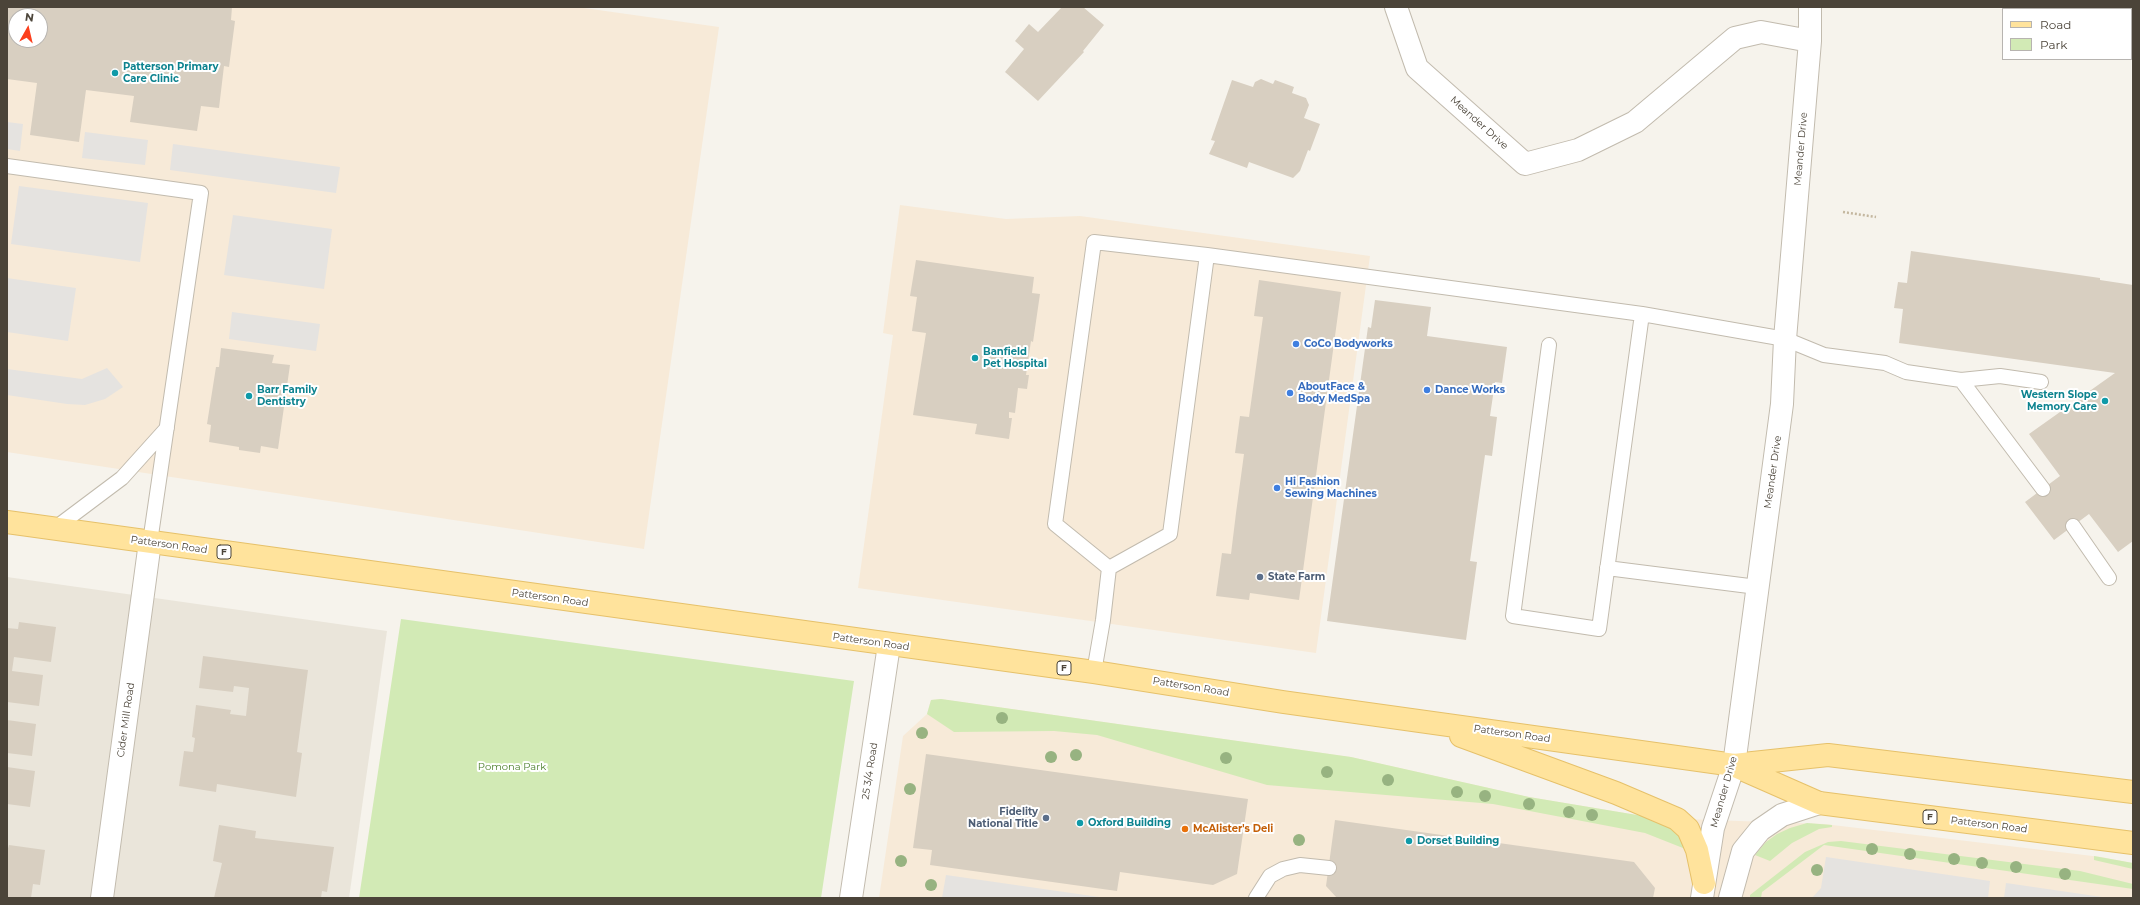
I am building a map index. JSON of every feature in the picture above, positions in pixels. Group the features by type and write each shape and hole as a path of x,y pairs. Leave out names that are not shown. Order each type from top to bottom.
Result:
{"main road":[{"name":"Patterson Road","path":"7,522 889,645 1094,672 1420,721 1734,765 1828,756 2133,792"},
{"path":"1420,721 1616,793 1677,819 1688,829 1696,850 1703,890"},
{"name":"Patterson Road","path":"1734,765 1820,803 2133,843"}],"street":[{"name":"Meander Drive","path":"1396,7 1417,68 1525,164 1578,150 1635,122 1735,38 1761,32 1810,41"},
{"name":"Meander Drive","path":"1703,890 1713,828 1734,765 1782,404 1785,339 1810,41 1810,7"},
{"name":"Cider Mill Road","path":"102,898 150,542"},
{"name":"25 3/4 Road","path":"851,898 889,645"},
{"path":"1730,898 1743,851 1760,830 1782,816 1820,803"}],"lane":[{"path":"7,166 201,194 150,542"},
{"path":"1109,568 1055,524 1094,242 1207,255 1642,314 1785,339 1824,355 1886,363 1906,372 1961,380 2000,376 2041,382"},
{"path":"1109,568 1170,534 1207,255"},
{"path":"1549,345 1513,616 1599,629 1642,314"},
{"path":"1961,380 2043,489"},
{"path":"54,528 122,478 167,428"},
{"path":"2073,526 2109,578"},
{"path":"1094,672 1103,620 1109,568"},
{"path":"1607,568 1757,586"},
{"path":"1256,898 1270,876 1282,869 1300,865 1329,868"}],"path":[{"path":"1843,212 1876,217"}],"shaded area":[{"path":"7,7 577,7 719,27 644,549 7,452"},
{"path":"7,122 23,124 20,151 7,149"},
{"path":"85,132 148,140 145,165 82,158"},
{"path":"173,144 340,167 336,193 170,170"},
{"path":"19,186 148,203 140,262 11,244"},
{"path":"900,205 1006,219 1080,216 1370,256 1316,653 858,588 893,335 883,333"},
{"path":"233,215 332,229 324,289 224,275"},
{"path":"7,278 76,288 68,341 7,332"},
{"path":"232,312 320,324 316,351 229,339"},
{"path":"107,368 123,387 105,399 85,405 67,404 7,395 7,369 82,379"},
{"path":"7,577 387,631 349,898 7,898"},
{"path":"941,699 1351,757 1529,797 1655,818 1824,824 2101,857 2133,863 2133,898 879,898 903,736 927,714 931,700"},
{"path":"1826,857 1990,881 1988,898 1812,898 1821,888"},
{"path":"946,875 1106,898 942,898"},
{"path":"2006,883 2109,898 2004,898"}],"green space":[{"name":"Pomona Park","path":"401,619 854,681 821,898 359,898"},
{"path":"941,699 1351,757 1529,797 1655,818 1674,829 1688,850 1645,833 1493,804 1267,785 1097,735 1054,731 954,732 927,714 931,700"},
{"path":"1807,823 1832,825 1832,827 1819,829 1792,843 1770,861 1755,855 1766,842 1777,834"},
{"path":"1841,841 2080,871 2133,884 2133,889 1824,845 1762,892 1761,898 1750,898 1750,895 1805,852 1828,842"},
{"path":"2094,856 2133,863 2133,869 2094,860"}],"building":[{"name":"Patterson Primary Care Clinic","path":"7,7 232,7 231,20 235,21 229,67 224,66 219,108 201,106 197,131 130,122 134,96 86,90 79,142 30,135 37,83 7,79"},
{"path":"1062,7 1083,7 1104,25 1083,51 1084,52 1038,101 1005,72 1024,49 1015,41 1029,24 1038,32"},
{"path":"1261,79 1273,84 1275,80 1294,87 1292,93 1306,98 1309,105 1304,118 1320,124 1310,151 1308,150 1300,171 1293,178 1249,162 1247,168 1209,154 1215,141 1211,140 1232,80 1253,87 1255,82"},
{"name":"Western Slope Memory Care","path":"1911,251 2100,278 2100,280 2133,285 2133,541 2118,552 2089,514 2054,540 2025,502 2060,476 2029,434 2115,373 1899,343 1903,309 1894,308 1898,282 1907,283"},
{"name":"Banfield Pet Hospital","path":"916,260 1034,277 1032,293 1040,294 1033,342 1031,341 1026,375 1029,375 1027,389 1018,388 1015,413 1009,412 1009,418 1012,418 1009,439 975,434 977,424 913,415 926,333 912,331 917,297 910,296"},
{"path":"1259,280 1341,292 1299,600 1250,593 1249,600 1216,596 1222,553 1231,554 1244,454 1235,453 1240,416 1249,417 1263,317 1254,316"},
{"path":"1375,300 1431,307 1427,336 1507,347 1502,383 1495,382 1490,416 1497,417 1492,456 1485,455 1470,561 1477,562 1466,640 1327,621 1368,327 1371,328"},
{"name":"Barr Family Dentistry","path":"221,348 274,355 272,363 290,365 278,449 261,446 260,453 239,450 239,447 209,442 211,425 207,424 216,367 219,367"},
{"path":"19,622 56,627 51,662 14,657 12,671 43,675 39,706 7,702 7,628 18,629"},
{"path":"203,656 308,670 297,752 302,753 296,797 217,784 216,792 179,786 184,751 193,752 195,738 192,737 196,705 231,710 230,714 246,716 249,688 234,686 233,692 199,688"},
{"path":"7,720 36,724 32,756 7,753"},
{"name":"Oxford Building","path":"926,754 1248,799 1237,874 1213,885 1120,872 1117,891 930,865 932,850 913,848"},
{"path":"7,767 35,771 30,807 7,804"},
{"name":"Dorset Building","path":"1335,820 1634,862 1655,888 1653,898 1337,898 1326,886"},
{"path":"219,825 256,831 255,838 334,847 327,892 322,891 321,898 214,898 222,863 213,861"},
{"path":"9,845 45,850 40,885 33,884 31,898 7,898 7,852"}],"place":[{"name":"Patterson Primary Care Clinic","path":"115,73"},
{"name":"CoCo Bodyworks","path":"1296,344"},
{"name":"Banfield Pet Hospital","path":"975,358"},
{"name":"Dance Works","path":"1427,390"},
{"name":"AboutFace & Body MedSpa","path":"1290,393"},
{"name":"Barr Family Dentistry","path":"249,396"},
{"name":"Western Slope Memory Care","path":"2105,401"},
{"name":"Hi Fashion Sewing Machines","path":"1277,488"},
{"name":"State Farm","path":"1260,577"},
{"name":"Fidelity National Title","path":"1046,818"},
{"name":"Oxford Building","path":"1080,823"},
{"name":"McAlister's Deli","path":"1185,829"},
{"name":"Dorset Building","path":"1409,841"}]}
